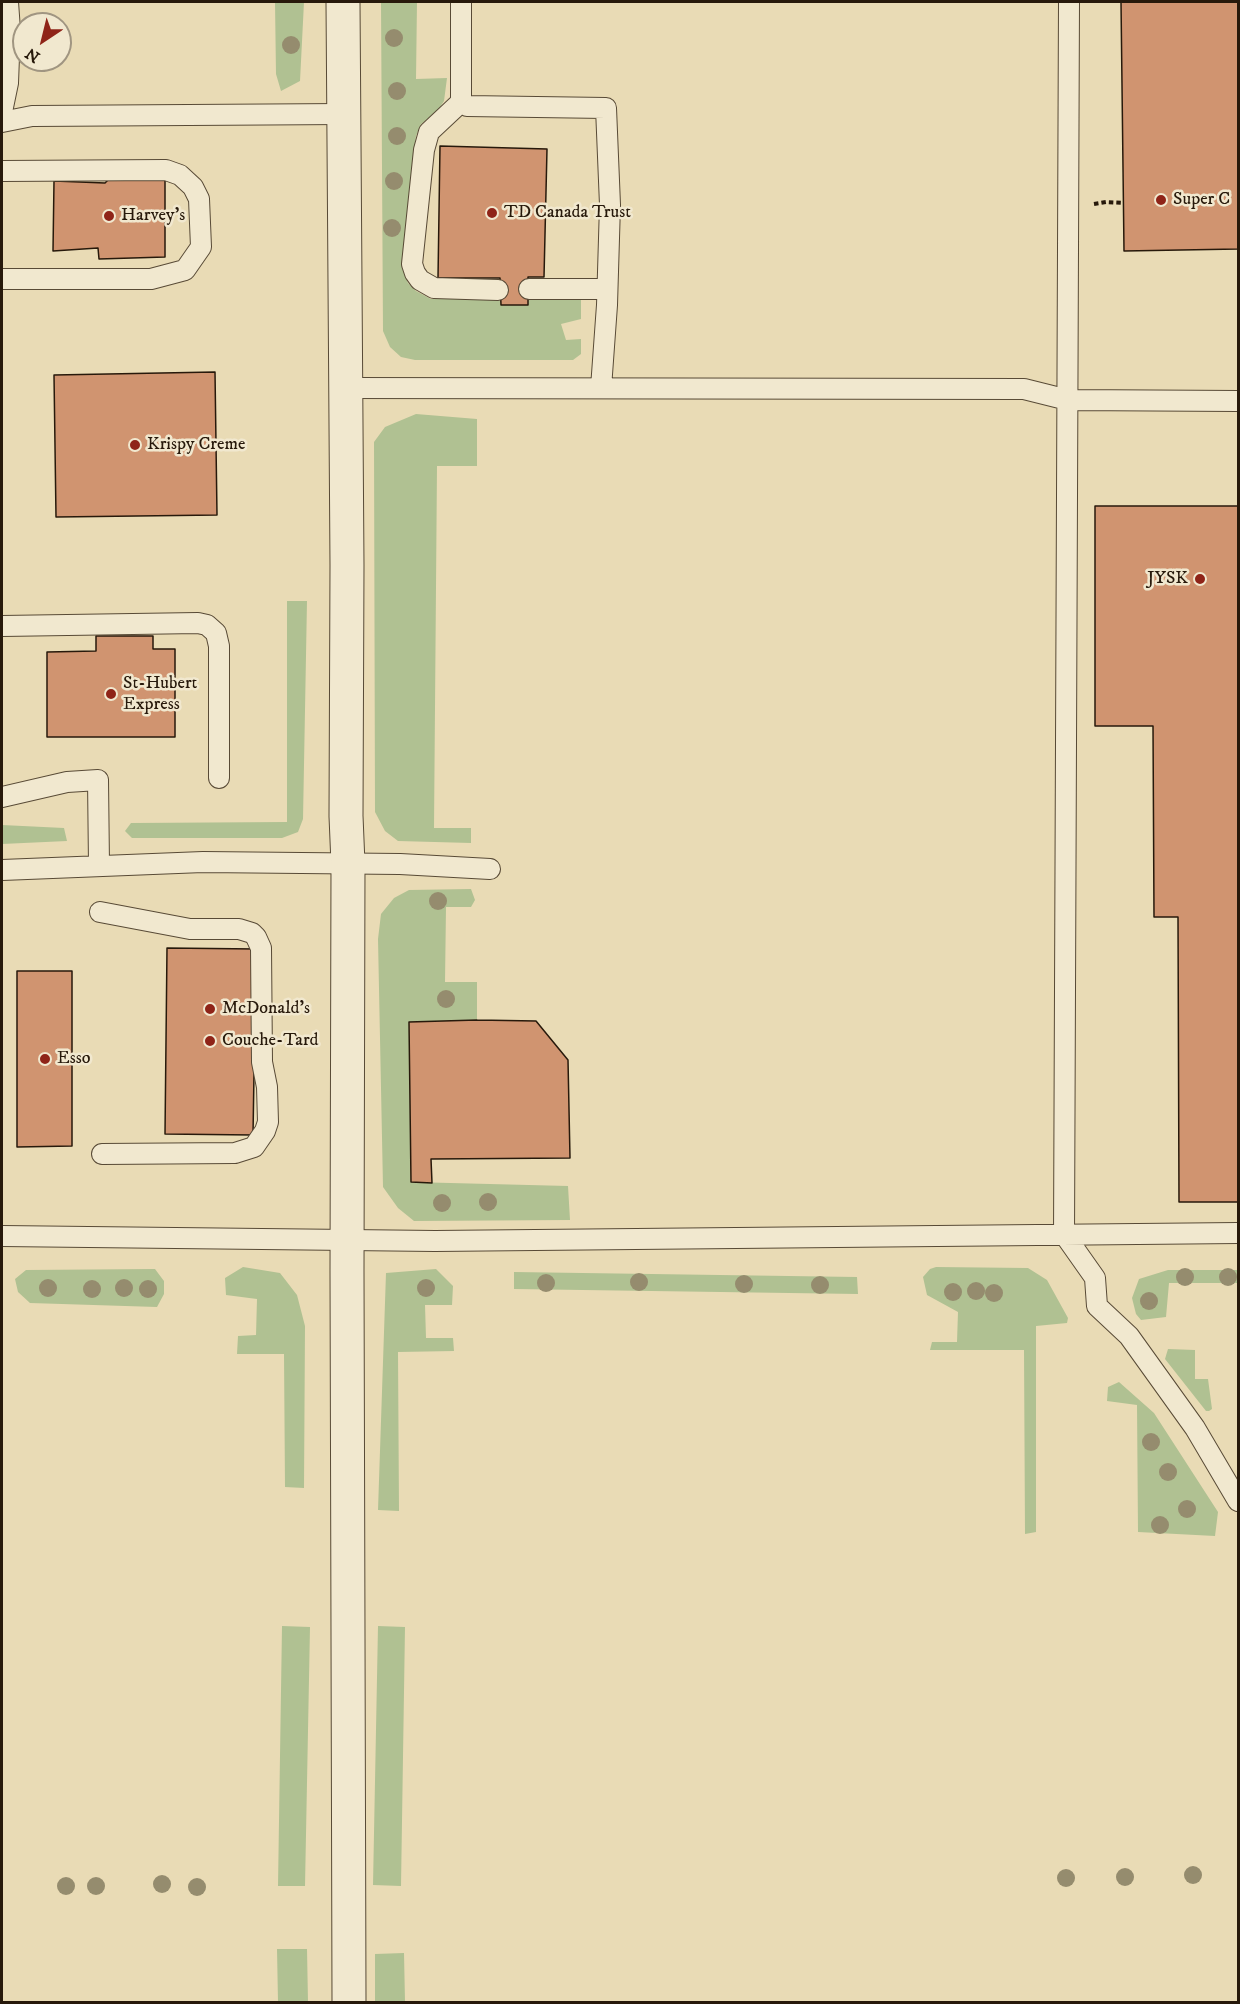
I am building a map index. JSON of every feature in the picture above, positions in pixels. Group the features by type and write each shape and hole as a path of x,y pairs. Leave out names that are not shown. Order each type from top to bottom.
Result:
{"street":[{"path":"343,2 348,864 349,2002"}],"lane":[{"path":"2,112 8,83 10,30 8,2"},
{"path":"461,2 461,102 429,132 424,150 412,264 420,280 434,288 498,290"},
{"path":"1069,2 1064,1234 1095,1278 1097,1306 1129,1335 1195,1428 1239,1501"},
{"path":"461,102 467,106 606,108 610,205 607,305 601,388"},
{"path":"2,122 32,116 344,114"},
{"path":"2,171 166,170 180,175 193,187 199,199 201,247 195,259 185,270 151,279 2,279"},
{"path":"529,289 607,289"},
{"path":"346,388 1023,389 1068,400 1239,401"},
{"path":"2,626 198,623 207,625 218,638 219,778"},
{"path":"2,797 67,782 98,780 99,865"},
{"path":"2,870 203,862 490,869"},
{"path":"100,912 190,928 239,929 252,933 256,937 261,948 262,1062 267,1087 268,1122 254,1147 236,1153 102,1154"},
{"path":"2,1236 435,1241 1239,1233"}],"path":[{"path":"1106,202 1123,203"}],"green space":[{"path":"275,2 304,2 300,81 281,91 276,74"},
{"path":"381,2 417,2 416,79 447,78 444,101 437,112 421,124 416,136 402,266 408,283 416,291 431,299 581,300 581,319 561,324 566,340 581,339 581,354 573,360 415,360 401,357 390,347 383,331"},
{"path":"416,414 477,419 477,466 437,466 434,828 471,828 471,843 398,841 385,831 375,812 374,442 385,427"},
{"path":"287,601 307,601 303,819 298,832 282,838 132,838 125,831 131,823 287,822"},
{"path":"2,825 64,828 67,841 2,844"},
{"path":"471,889 475,900 471,907 446,907 445,982 477,982 477,1020 409,1022 411,1182 568,1186 570,1220 414,1221 398,1208 383,1187 378,939 381,914 394,898 409,890"},
{"path":"243,1267 280,1273 297,1295 305,1326 304,1488 285,1487 284,1354 237,1354 238,1336 256,1335 257,1299 226,1295 225,1278"},
{"path":"936,1267 1028,1268 1047,1280 1068,1318 1067,1323 1036,1326 1036,1532 1025,1534 1024,1350 930,1350 932,1342 957,1342 958,1312 927,1295 923,1277 930,1269"},
{"path":"155,1269 164,1281 164,1294 157,1307 30,1303 18,1292 15,1279 26,1270"},
{"path":"436,1269 453,1286 452,1305 425,1305 426,1338 453,1338 454,1351 398,1352 399,1511 378,1510 386,1273"},
{"path":"1168,1270 1238,1270 1238,1283 1169,1283 1166,1317 1141,1320 1136,1314 1132,1298 1139,1279"},
{"path":"514,1272 857,1277 858,1294 514,1289"},
{"path":"1168,1349 1195,1350 1195,1379 1208,1379 1212,1409 1206,1411 1165,1359"},
{"path":"1119,1382 1154,1413 1218,1512 1215,1536 1138,1532 1137,1405 1107,1401 1108,1387"},
{"path":"282,1626 310,1627 305,1886 278,1886"},
{"path":"378,1626 405,1627 401,1886 373,1885"},
{"path":"277,1949 307,1949 308,2002 278,2002"},
{"path":"404,1953 405,2002 375,2002 375,1954"}],"building":[{"path":"1121,2 1238,2 1238,249 1124,251"},
{"name":"TD Canada Trust","path":"440,146 547,149 544,277 528,277 528,305 501,305 500,278 438,278"},
{"name":"Harvey's","path":"165,173 165,257 99,259 98,248 53,251 54,181 105,183 114,174"},
{"name":"Krispy Creme","path":"215,372 217,515 56,517 54,375"},
{"path":"1095,506 1238,506 1238,1202 1179,1202 1178,917 1154,917 1153,726 1095,726"},
{"name":"St-Hubert Express","path":"96,636 153,636 153,649 175,649 175,737 47,737 47,652 96,651"},
{"name":"Couche-Tard","path":"167,948 256,949 253,1135 165,1134"},
{"name":"Esso","path":"17,971 72,971 72,1146 17,1147"},
{"path":"536,1021 568,1060 570,1158 431,1159 432,1183 411,1182 409,1022"}],"place":[{"name":"Super C","path":"1161,200"},
{"name":"TD Canada Trust","path":"492,213"},
{"name":"Harvey's","path":"109,216"},
{"name":"Krispy Creme","path":"135,445"},
{"name":"JYSK","path":"1200,579"},
{"name":"St-Hubert Express","path":"111,694"},
{"name":"McDonald's","path":"210,1009"},
{"name":"Couche-Tard","path":"210,1041"},
{"name":"Esso","path":"45,1059"}]}
